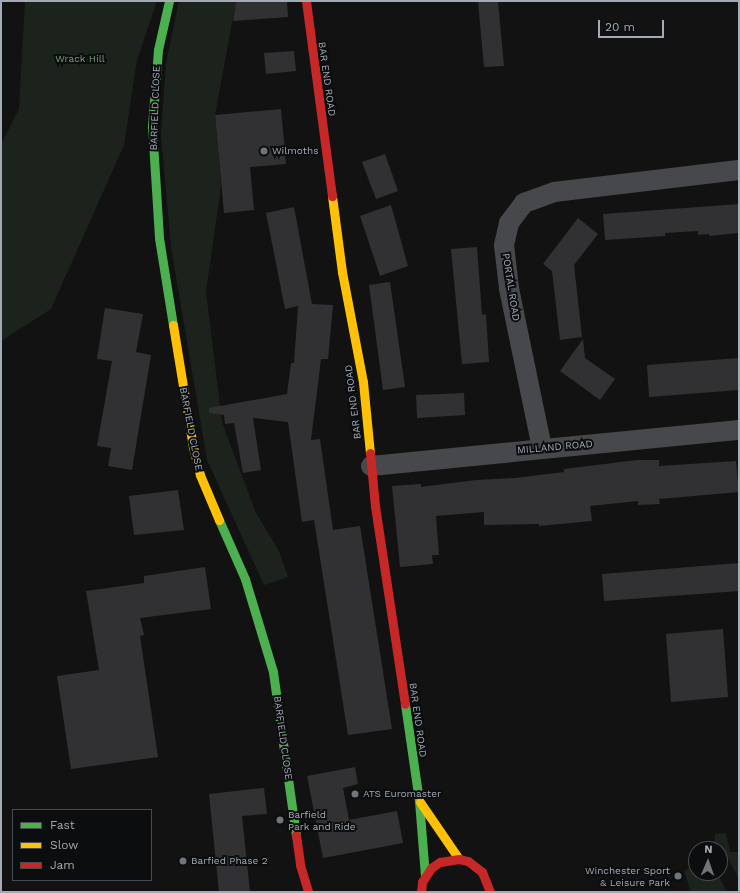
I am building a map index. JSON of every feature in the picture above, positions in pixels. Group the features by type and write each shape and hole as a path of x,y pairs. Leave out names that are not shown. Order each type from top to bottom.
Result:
{"main road":[{"name":"BARFIELD CLOSE","path":"169,1 158,50 152,126 160,246 198,468 245,579 273,672 300,865 308,892"},
{"name":"BAR END ROAD","path":"306,1 342,272 362,375 371,466 419,801 421,887"},
{"name":"BAR END ROAD","path":"419,801 459,858"},
{"path":"421,887 440,862 459,858 468,861 482,872 490,892"}],"street":[{"name":"PORTAL ROAD","path":"542,448 509,288 504,245 509,223 524,204 554,192 739,170"},
{"name":"MILLAND ROAD","path":"371,466 542,448 739,430"}],"green space":[{"name":"Wrack Hill","path":"25,1 157,1 137,60 124,145 51,309 1,341 1,144 19,109"},
{"path":"179,1 236,1 215,115 221,187 206,292 222,422 255,511 279,551 288,577 264,585 207,460 171,247 161,135 166,63"},
{"path":"726,833 728,841 714,841 715,834"},
{"path":"728,842 730,852 739,852 739,879 728,859"},
{"path":"688,869 688,881 721,881 727,892 691,892 684,871"}],"building":[{"path":"236,1 287,1 288,17 233,21"},
{"path":"478,1 498,1 504,66 484,67"},
{"path":"294,51 296,71 266,74 264,53"},
{"path":"281,109 286,164 250,167 254,210 224,213 215,115"},
{"path":"385,154 398,191 376,199 362,162"},
{"path":"739,204 739,233 709,236 709,234 698,235 698,231 665,233 665,236 605,240 603,214"},
{"path":"391,205 408,266 380,276 360,216"},
{"path":"294,207 312,304 333,305 328,359 321,359 311,440 320,439 333,530 360,526 392,729 348,735 314,520 302,522 288,422 253,418 261,470 243,473 234,423 225,424 224,415 209,413 209,408 287,394 291,363 294,363 298,306 285,309 266,213"},
{"path":"578,218 598,234 574,265 582,337 560,340 552,271 543,264"},
{"path":"477,247 482,315 486,314 489,362 462,364 451,249"},
{"path":"390,282 405,387 383,390 369,285"},
{"path":"105,308 143,314 136,352 151,355 132,470 108,466 111,448 97,446 112,361 97,359"},
{"path":"583,339 585,358 615,379 600,400 560,371"},
{"path":"739,358 739,390 649,397 647,365"},
{"path":"464,393 465,415 417,418 416,395"},
{"path":"637,460 659,460 659,466 736,461 739,492 659,499 660,504 638,505 638,501 590,506 592,521 539,526 539,524 484,525 484,512 436,516 439,555 432,555 433,564 400,567 392,486 421,484 421,487 476,480 515,478 564,472 564,469"},
{"path":"178,490 184,530 134,535 129,496"},
{"path":"739,563 739,591 604,601 602,574"},
{"path":"205,567 211,609 140,618 144,635 140,636 158,757 71,769 57,676 99,670 86,591 144,583 144,576"},
{"path":"723,629 728,697 671,702 666,634"},
{"path":"355,767 358,784 343,788 349,820 397,811 403,843 323,858 307,776"},
{"path":"264,788 267,814 242,816 250,892 219,892 209,794"}],"traffic: fast":[{"path":"169,1 158,50 152,126 159,238 173,325"},
{"path":"219,520 245,579 273,672 296,835"},
{"path":"405,704 419,801 425,875"}],"traffic: slow":[{"path":"332,196 342,272 363,382 370,453"},
{"path":"173,325 193,447 200,475 219,520"},
{"path":"420,802 459,859"}],"traffic: jam":[{"path":"306,1 332,196"},
{"path":"370,453 375,506 405,704"},
{"path":"296,835 300,865 308,892"},
{"path":"421,892 422,882 431,868 440,862 459,859 468,861 482,872 490,892"}],"place":[{"name":"Wilmoths","path":"264,151"},
{"name":"ATS Euromaster","path":"355,794"},
{"name":"Barfield Park and Ride","path":"280,820"},
{"name":"Barfied Phase 2","path":"183,861"},
{"name":"Winchester Sport & Leisure Park","path":"678,876"}]}
